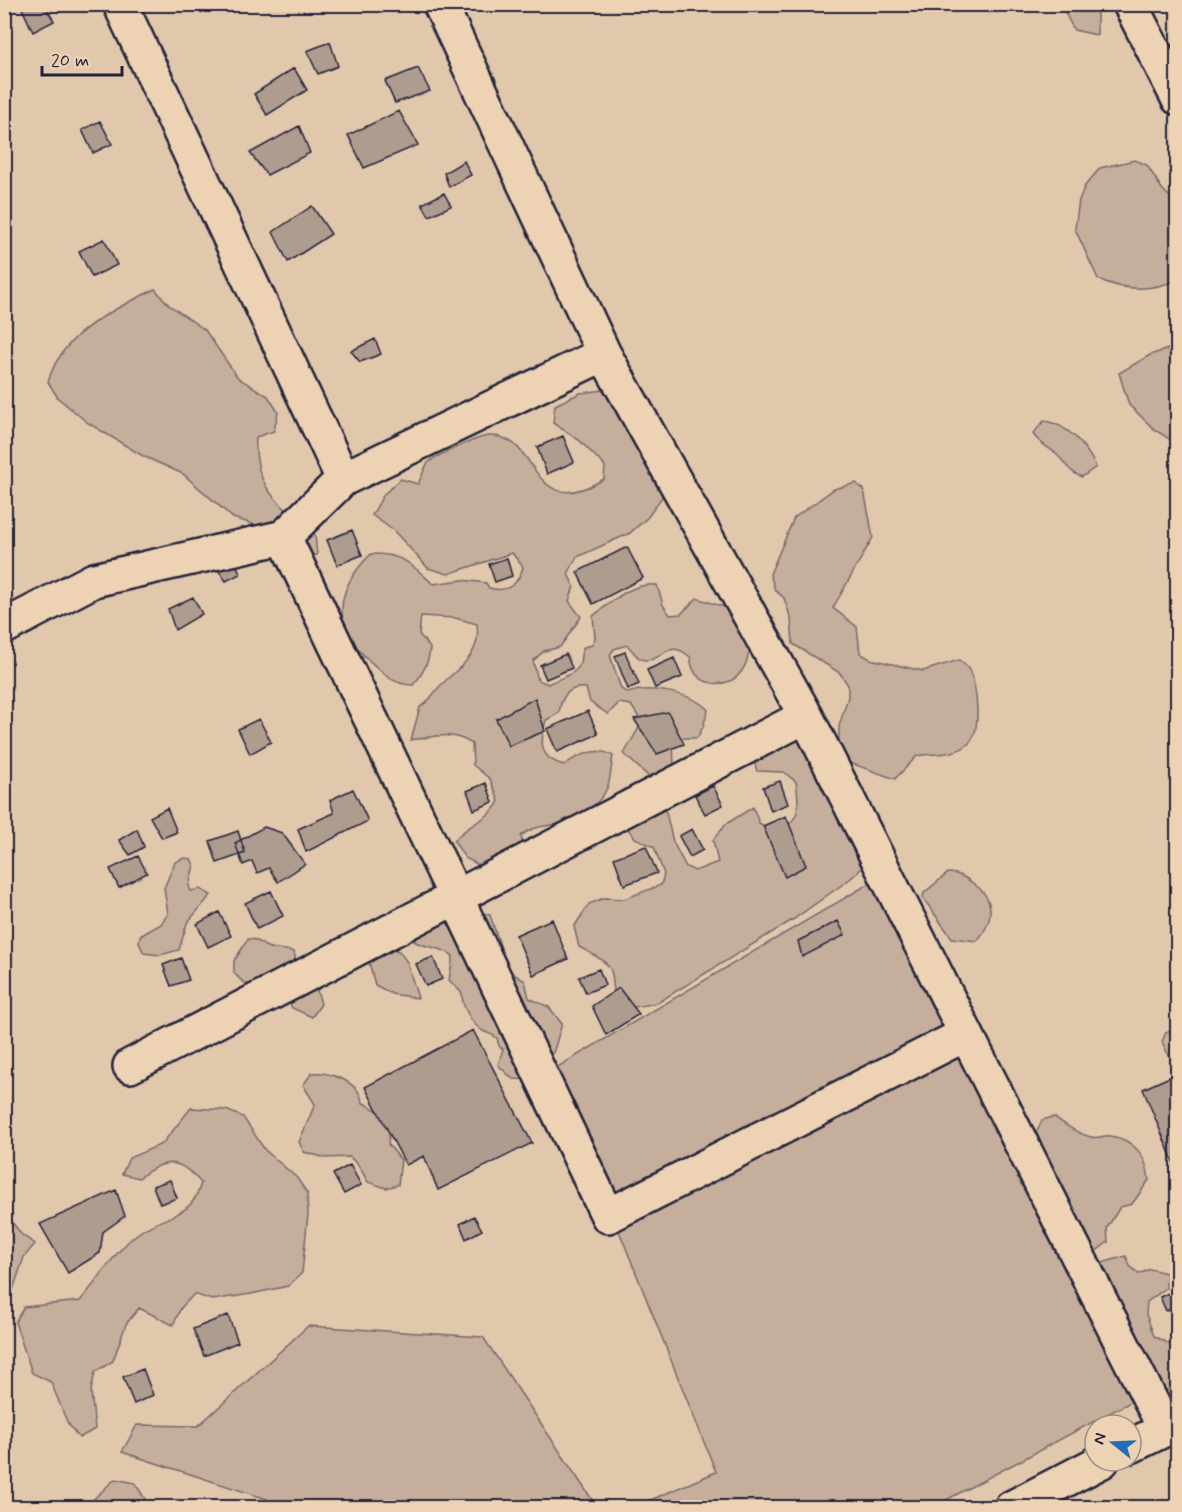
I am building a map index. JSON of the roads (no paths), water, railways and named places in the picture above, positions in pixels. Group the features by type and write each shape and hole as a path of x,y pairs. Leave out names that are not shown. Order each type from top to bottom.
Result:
{"street":[{"path":"120,4 343,478"},
{"path":"440,4 604,354 806,716 966,1034 1171,1426 1143,1440"},
{"path":"1130,4 1178,98"},
{"path":"4,627 94,580 284,537 343,478 604,354"},
{"path":"284,537 608,1216 966,1034"},
{"path":"130,1066 806,716"},
{"path":"1011,1508 1083,1471"}]}
